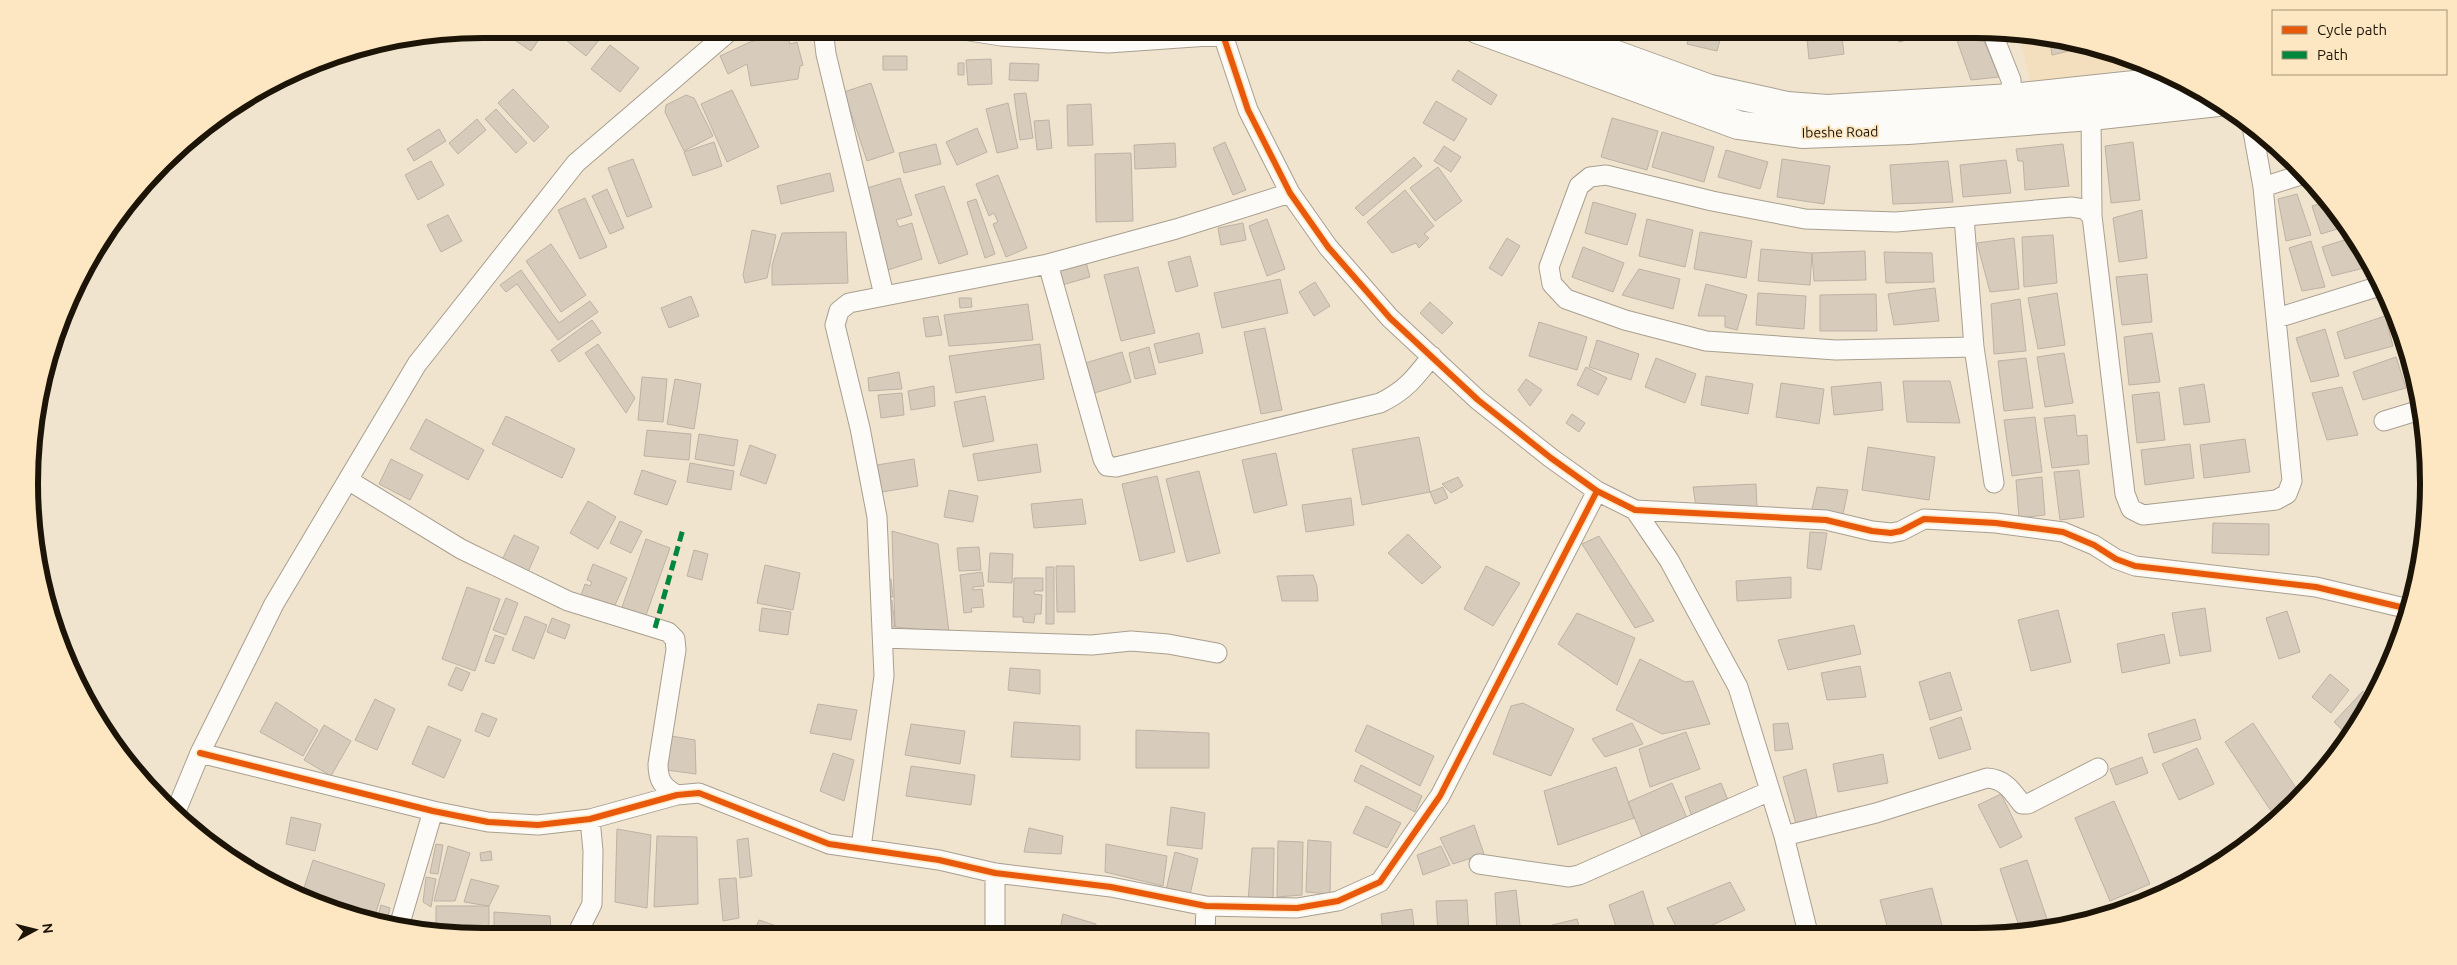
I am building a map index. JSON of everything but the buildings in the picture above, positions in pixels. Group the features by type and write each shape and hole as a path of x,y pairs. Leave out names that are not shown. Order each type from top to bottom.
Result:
{"main road":[{"name":"Ibeshe Road","path":"1501,38 1738,125 1802,134 1908,130 2091,116 2207,103"},
{"name":"Ibeshe Road","path":"1570,38 1710,89 1787,106 1828,109 2012,98 2168,81"}],"street":[{"path":"178,806 200,753 274,604 417,364 576,163 722,38"},
{"path":"824,38 826,54 884,295"},
{"path":"1037,38 1108,42 1157,38"},
{"path":"1231,38 1248,110 1290,193 1328,247 1390,318 1478,400 1551,458 1597,491 1635,510 1826,520 1872,531 1891,533 1901,531 1924,519 1996,523 2063,532 2094,545 2116,560 2135,566 2316,587 2401,607"},
{"path":"1994,38 2010,80 2012,98"},
{"path":"2091,116 2092,216 2125,494 2131,508 2143,515 2276,500 2287,494 2292,481 2263,187 2254,136"},
{"path":"1974,347 1836,350 1706,341 1625,320 1566,299 1552,284 1549,267 1579,186 1590,177 1606,175 1712,201 1805,219 1896,222 2071,207 2084,209 2092,216"},
{"path":"2263,187 2297,176"},
{"path":"861,848 884,676 883,638 878,517 860,428 835,325 836,318 843,306 884,295 1048,264 1176,229 1290,193"},
{"path":"1964,217 1974,347 1994,483"},
{"path":"1048,264 1103,460 1107,466 1116,467 1380,403 1398,394 1414,380 1432,356"},
{"path":"2276,318 2375,288"},
{"path":"2384,421 2414,412"},
{"path":"348,480 461,549 568,601 668,632 675,638 676,650 658,764 658,777 664,787 677,795"},
{"path":"200,753 432,811 488,822 538,825 590,819 677,795 699,794 829,844 938,860 995,873 1111,887 1206,906 1297,908 1338,901 1380,882 1440,796 1597,491"},
{"path":"1635,510 1669,560 1738,687 1784,836 1807,928"},
{"path":"883,638 1092,645 1131,641 1168,644 1216,653"},
{"path":"1784,836 1876,813 1987,778 1998,778 2007,785 2022,804 2028,804 2098,768"},
{"path":"1479,864 1569,877 1579,875 1770,791"},
{"path":"401,920 432,811"},
{"path":"580,928 592,904 594,851 590,819"},
{"path":"995,873 996,928"},
{"path":"1205,928 1206,906"}],"shaded area":[{"path":"2020,40 2090,53 2137,68 2031,84"}],"marked path":[{"path":"655,628 683,529"}],"cycle path":[{"path":"1224,38 1248,110 1290,193 1328,247 1390,318 1478,400 1551,458 1597,491 1635,510 1826,520 1872,531 1891,533 1901,531 1924,519 1996,523 2063,532 2094,545 2116,559 2135,566 2316,587 2401,607"},
{"path":"200,753 433,811 488,822 538,825 590,819 677,795 699,793 829,844 939,860 995,873 1111,887 1206,906 1297,908 1338,901 1380,882 1440,796 1597,491"}]}
